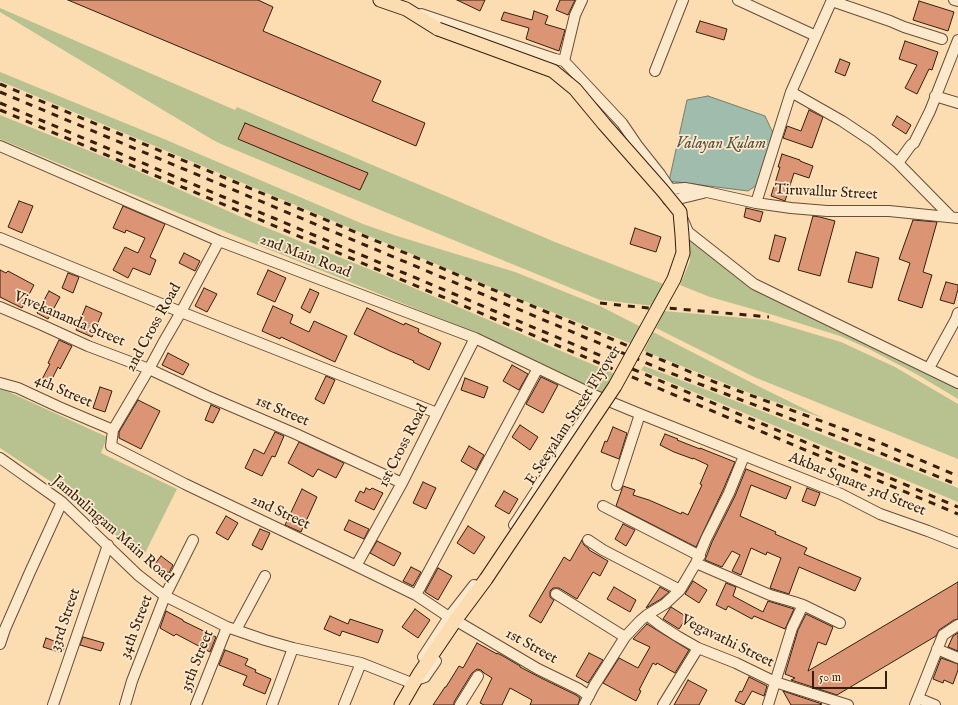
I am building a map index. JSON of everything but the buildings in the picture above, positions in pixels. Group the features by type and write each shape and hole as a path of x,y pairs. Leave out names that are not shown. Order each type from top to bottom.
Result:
{"main road":[{"name":"E Seeyalam Street Flyover","path":"380,0 406,9 438,28 553,71 575,89 680,212 683,253 674,279 616,386 491,572 457,618 416,679 401,705"}],"street":[{"path":"564,61 575,15 582,0"},
{"path":"655,71 683,0"},
{"path":"738,0 816,36"},
{"path":"954,0 958,1"},
{"path":"756,203 791,92 832,1 942,39"},
{"path":"406,9 564,61 622,123 660,174 670,190 688,232 754,284 958,383"},
{"path":"898,164 911,145 914,144 930,110 958,40"},
{"path":"791,92 842,120 872,141 954,218"},
{"path":"935,96 958,103"},
{"path":"637,145 632,153 632,165 660,197 667,200 674,200 707,192"},
{"name":"2nd Main Road","path":"0,146 219,241 475,338 599,397"},
{"name":"Tiruvallur Street","path":"670,190 685,188 756,203 791,208 827,211 889,211 954,218"},
{"path":"0,238 181,312 437,413"},
{"name":"2nd Cross Road","path":"113,430 181,312 219,241"},
{"name":"Vivekananda Street","path":"0,307 88,346 149,369"},
{"path":"929,368 958,313"},
{"name":"1st Cross Road","path":"356,566 402,483 475,338"},
{"path":"416,595 538,368"},
{"name":"1st Street","path":"149,369 402,483"},
{"name":"4th Street","path":"0,383 18,388 113,430"},
{"path":"550,470 556,478 557,484 490,583 460,623 425,677 416,679 416,668 449,616 485,571 568,442 599,397"},
{"name":"Akbar Square 3rd Street","path":"599,397 841,494 880,514 958,543"},
{"path":"617,485 640,414"},
{"name":"2nd Street","path":"113,430 111,446 185,484 416,595 449,616"},
{"path":"586,700 625,637 647,615 665,604 680,590 698,560 706,539 729,493 744,456"},
{"name":"Jambulingam Main Road","path":"1,463 62,502 138,575 165,596 231,629 294,648 360,663 416,679"},
{"path":"0,644 5,629 62,502"},
{"path":"603,506 698,560 770,595 803,605 840,623"},
{"name":"34th Street","path":"125,705 132,681 165,596 193,540"},
{"path":"588,540 603,550 680,590"},
{"name":"33rd Street","path":"54,705 108,545"},
{"name":"35th Street","path":"196,705 231,629 265,576"},
{"path":"556,594 625,637"},
{"name":"Vegavathi Street","path":"768,705 792,628 803,605"},
{"name":"Vegavathi Street","path":"647,615 660,625 698,648 775,682 848,705"},
{"name":"1st Street","path":"460,623 538,670 579,689 586,700"},
{"path":"935,705 916,702 943,635 958,625"},
{"path":"272,705 294,648"},
{"path":"663,705 698,648"},
{"path":"937,650 958,658"},
{"path":"344,705 360,663"},
{"path":"460,705 478,676"}],"green space":[{"path":"0,8 235,110 237,107 555,242 666,285 655,306 600,300 221,144 0,12"},
{"path":"0,72 164,139 363,224 397,236 515,272 600,306 641,327 632,344 512,296 0,81"},
{"path":"0,115 117,162 255,223 381,274 615,374 605,395 476,333 0,139"},
{"path":"689,239 754,285 958,386 958,399 918,375 869,349 840,336 710,297 680,285 690,261"},
{"path":"664,311 767,320 841,342 895,367 958,404 958,459 754,377 656,328"},
{"path":"653,332 823,418 752,394 644,351"},
{"path":"644,366 958,488 958,502 641,370"},
{"path":"0,389 107,437 101,453 177,489 142,559 74,497 0,448"}],"water":[{"name":"Valayan Kulam","path":"708,96 765,116 773,133 757,185 748,191 669,181 687,100"}],"railway":[{"path":"0,84 717,383 876,441 958,476"},
{"path":"0,92 668,372 878,452 958,485"},
{"path":"0,103 958,507"},
{"path":"0,110 958,514"},
{"path":"600,303 769,317"}]}
